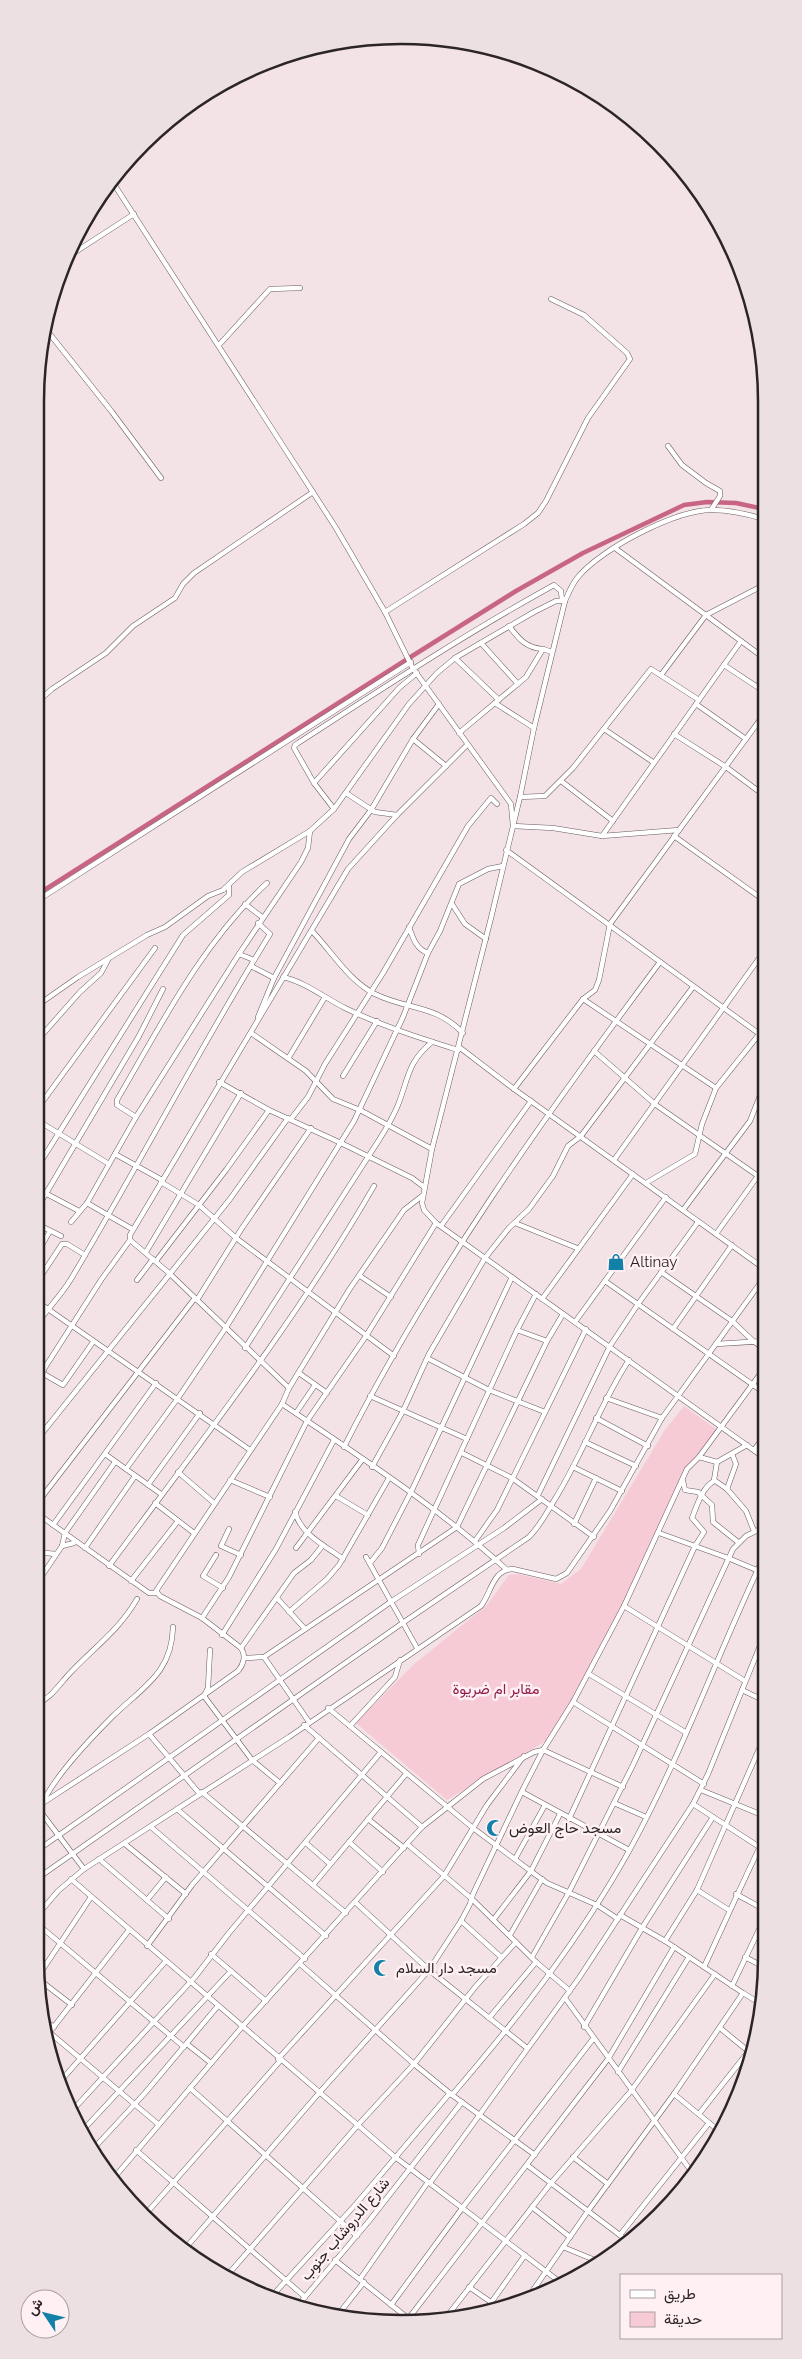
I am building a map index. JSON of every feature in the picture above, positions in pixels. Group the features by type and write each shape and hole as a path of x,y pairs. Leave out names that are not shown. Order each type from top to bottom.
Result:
{"street":[{"path":"116,187 360,566 424,684 511,804 513,826"},
{"path":"77,251 134,214"},
{"path":"219,345 270,289 300,288"},
{"path":"385,612 524,524 538,513 588,418 630,359 627,353 584,315 551,299"},
{"path":"50,336 112,412 161,478"},
{"path":"668,446 682,465 720,491 720,496 711,510"},
{"path":"44,697 106,653 132,626 175,598 183,584 194,573 313,492"},
{"path":"758,518 732,511 711,510 670,518 615,548 579,576 564,600 520,797 422,1196 424,1210 436,1223 610,1346 678,1398 758,1453"},
{"path":"615,548 758,653"},
{"path":"44,896 412,665 554,585 561,591 564,600"},
{"path":"661,675 706,616 758,588"},
{"path":"44,1001 141,938 165,927 208,896 229,886 242,872 310,831 334,809 424,684 455,658 480,642 534,612 564,600"},
{"path":"509,626 523,642 534,648 552,652"},
{"path":"602,836 741,640"},
{"path":"480,642 518,684"},
{"path":"459,733 518,684 531,670 543,649"},
{"path":"455,658 497,701 534,728"},
{"path":"334,809 314,783 294,748 295,744 376,693 412,665"},
{"path":"724,665 758,688"},
{"path":"520,797 545,796 561,781 651,669 746,738"},
{"path":"314,783 400,688 417,673"},
{"path":"256,1023 274,978 349,839 371,810 413,739 439,704"},
{"path":"514,1089 583,999 595,990 599,980 610,924 758,722"},
{"path":"604,729 653,762"},
{"path":"674,734 726,767 758,791"},
{"path":"413,739 446,766"},
{"path":"44,1370 130,1240 132,1229 348,870 397,814 468,745"},
{"path":"561,781 613,821"},
{"path":"346,793 379,814 397,814"},
{"path":"44,1430 308,1097 316,1080 358,1014 468,826 491,798 497,804"},
{"path":"513,826 553,828 602,836 679,830"},
{"path":"71,1222 79,1210 87,1203 136,1118 238,954 304,857 308,848 310,831"},
{"path":"674,836 758,897"},
{"path":"506,850 758,1033"},
{"path":"126,1469 178,1398 224,1329 360,1110 460,884 488,869 503,866"},
{"path":"136,1118 117,1105 117,1100 174,1001 246,904 267,883"},
{"path":"44,1158 183,935 229,895 229,886"},
{"path":"246,904 262,917"},
{"path":"452,904 466,924 486,939"},
{"path":"44,1314 70,1281 108,1217 205,1041 270,934 258,923"},
{"path":"409,927 417,945 422,951 428,953"},
{"path":"312,931 333,957 371,992 427,1009 453,1022 462,1032"},
{"path":"44,1100 155,948"},
{"path":"238,954 254,960"},
{"path":"44,1033 80,992 101,973 108,960"},
{"path":"614,1160 656,1105 758,960"},
{"path":"344,1446 370,1396 462,1240 548,1112 660,962"},
{"path":"251,966 274,978"},
{"path":"283,978 296,980 358,1014 397,1030 432,1042 459,1048 758,1264"},
{"path":"372,1467 429,1359 429,1354 485,1258 529,1209 553,1176 570,1143 581,1136 693,987"},
{"path":"79,1210 45,1193 139,1036 163,989"},
{"path":"289,1058 325,997"},
{"path":"583,999 716,1088"},
{"path":"343,1076 377,1021"},
{"path":"251,1033 289,1058 316,1080 333,1099 360,1110 432,1149"},
{"path":"646,1183 695,1154 707,1108 716,1088 758,1036"},
{"path":"246,1348 387,1125 397,1106 409,1068 420,1052 432,1042"},
{"path":"594,1051 656,1105 758,1176 716,1234"},
{"path":"220,1082 269,1110 341,1142 366,1157 412,1178 424,1187"},
{"path":"146,1252 241,1093"},
{"path":"441,1226 531,1100"},
{"path":"683,1210 750,1121 758,1101"},
{"path":"137,1280 199,1206 269,1110"},
{"path":"44,1124 109,1164"},
{"path":"44,1494 137,1371 196,1299 310,1128"},
{"path":"115,1154 137,1165 199,1206 290,1280 394,1356"},
{"path":"542,1299 633,1174"},
{"path":"109,1566 259,1361 307,1292 374,1186"},
{"path":"156,1592 282,1404 289,1388 335,1314 404,1210 422,1196"},
{"path":"575,1322 666,1197"},
{"path":"87,1203 108,1217 132,1229"},
{"path":"538,1494 610,1346 698,1222"},
{"path":"202,1618 223,1588 241,1555 308,1421 391,1298 436,1223"},
{"path":"515,1223 578,1248"},
{"path":"44,1228 61,1236"},
{"path":"44,1241 50,1231"},
{"path":"130,1240 169,1273 224,1329 289,1388"},
{"path":"44,1271 62,1244 67,1244 84,1255"},
{"path":"673,1329 732,1245"},
{"path":"661,1272 732,1321 758,1344"},
{"path":"360,1276 391,1298"},
{"path":"370,1564 382,1548 411,1492 463,1377 512,1277"},
{"path":"605,1281 758,1389"},
{"path":"282,1404 411,1492 477,1543 506,1569 558,1579 569,1572 594,1537 648,1446 662,1418 758,1286"},
{"path":"419,1554 418,1545 435,1512 517,1330 536,1294"},
{"path":"44,1307 106,1351 215,1423 250,1450"},
{"path":"244,1658 264,1657 457,1527 547,1341 563,1314"},
{"path":"517,1330 547,1341"},
{"path":"477,1543 496,1512 586,1330"},
{"path":"716,1344 758,1341"},
{"path":"44,1373 64,1385 93,1342"},
{"path":"429,1359 489,1390 519,1402 528,1403 546,1412"},
{"path":"44,1874 534,1533 573,1467 606,1398 629,1360"},
{"path":"299,1373 327,1392"},
{"path":"189,2244 319,2093 429,1970 461,1921 499,1837 522,1792 624,1606 689,1466 699,1457 758,1377"},
{"path":"53,1525 156,1383"},
{"path":"296,1413 316,1385"},
{"path":"370,1396 440,1429 467,1439"},
{"path":"606,1398 662,1418"},
{"path":"148,1485 200,1413"},
{"path":"596,1418 648,1446"},
{"path":"222,1635 276,1549 334,1440"},
{"path":"585,1442 636,1466"},
{"path":"699,1457 717,1462 746,1445"},
{"path":"754,1450 758,1445"},
{"path":"462,1452 538,1494 574,1524 594,1537"},
{"path":"105,1454 161,1494"},
{"path":"727,1489 736,1464 732,1454"},
{"path":"296,1548 362,1460"},
{"path":"44,1572 62,1546 65,1533 115,1462"},
{"path":"570,1818 659,1628 695,1546 704,1532 692,1518 701,1496 708,1485 714,1481 717,1462"},
{"path":"573,1467 622,1491"},
{"path":"178,1472 214,1503"},
{"path":"85,1548 135,1476"},
{"path":"683,1477 682,1485 685,1490 698,1492 713,1505 713,1522 738,1542"},
{"path":"289,1612 327,1579 343,1559 389,1478"},
{"path":"574,1524 596,1478"},
{"path":"230,1480 270,1497"},
{"path":"714,1481 727,1489 749,1514 754,1531"},
{"path":"336,1496 368,1515"},
{"path":"44,1846 392,1601 542,1499"},
{"path":"155,1504 194,1533"},
{"path":"295,1512 297,1520 308,1534 343,1559"},
{"path":"44,1518 149,1593 156,1592 202,1618 241,1648 244,1658 238,1671 204,1696 44,1802"},
{"path":"132,1581 178,1521"},
{"path":"229,1529 222,1546 241,1555"},
{"path":"532,1957 569,1892 623,1787 728,1558 738,1542 758,1529"},
{"path":"275,2292 506,2032 551,1974 597,1906 646,1817 672,1763 757,1570 659,1533"},
{"path":"62,1546 74,1544 74,1540"},
{"path":"241,1648 294,1573 311,1560 323,1545"},
{"path":"44,1553 56,1554"},
{"path":"216,1555 203,1576 223,1588"},
{"path":"366,1557 417,1648"},
{"path":"44,1908 71,1879 84,1869 307,1724 481,1606 496,1578 506,1569"},
{"path":"277,1598 305,1629"},
{"path":"44,1700 117,1629 137,1599"},
{"path":"624,1606 745,1681"},
{"path":"44,1797 98,1733 155,1678 166,1662 173,1644 173,1627"},
{"path":"204,1696 208,1688 210,1650"},
{"path":"341,2310 429,2182 565,1998 693,1804 704,1784 758,1650"},
{"path":"264,1657 294,1700 307,1724 319,1738 422,1827"},
{"path":"350,1726 395,1677 400,1660"},
{"path":"588,1674 685,1732"},
{"path":"742,1690 758,1698"},
{"path":"204,1696 252,1760 280,1782"},
{"path":"573,1702 704,1784"},
{"path":"328,1708 406,1774 530,1871 542,1879 665,1941 755,2001"},
{"path":"149,1734 183,1776 346,1913"},
{"path":"147,1946 204,1871 319,1738"},
{"path":"665,1941 697,1890 758,1749"},
{"path":"117,2174 266,2000 326,1936 422,1827 448,1805 483,1779 525,1755 544,1750 623,1787"},
{"path":"76,2106 190,1983 211,1954 381,1752"},
{"path":"148,2211 279,2060 444,1876 473,1828 525,1755"},
{"path":"313,1885 406,1774"},
{"path":"701,1790 758,1813"},
{"path":"522,1792 629,1850"},
{"path":"614,1803 646,1817"},
{"path":"693,1804 758,1845"},
{"path":"515,1859 545,1806"},
{"path":"178,1809 326,1936"},
{"path":"494,1919 530,1871 560,1814"},
{"path":"44,1815 84,1869"},
{"path":"584,2026 642,1928 713,1817"},
{"path":"368,1819 472,1899 536,1962 570,1990"},
{"path":"151,1827 249,1909 305,1959"},
{"path":"349,1842 383,1872"},
{"path":"306,1843 330,1864"},
{"path":"125,1844 186,1894"},
{"path":"704,1967 722,1932 736,1894 758,1850"},
{"path":"99,1859 169,1918"},
{"path":"148,1900 166,1877"},
{"path":"71,1879 206,1998 394,2157 463,2206 556,2279"},
{"path":"510,1935 542,1879"},
{"path":"697,1890 729,1910"},
{"path":"736,1894 758,1907"},
{"path":"44,1967 91,1897"},
{"path":"354,1902 429,1970 527,2048"},
{"path":"461,1921 501,1957"},
{"path":"44,1930 171,2037 211,2064"},
{"path":"51,2030 129,1930"},
{"path":"732,1986 758,1931"},
{"path":"231,2271 357,2126 414,2064 501,1957 516,1942"},
{"path":"411,2315 608,2059 674,1947"},
{"path":"211,1954 266,2000"},
{"path":"746,1957 758,1963"},
{"path":"618,2072 689,1958"},
{"path":"64,2077 166,1962"},
{"path":"489,2018 536,1962"},
{"path":"300,1964 414,2064 451,2094 535,2155"},
{"path":"86,2126 231,1971"},
{"path":"451,2312 551,2183 631,2091 715,1974"},
{"path":"45,1984 72,2005"},
{"path":"534,2289 562,2247 674,2094 743,1993"},
{"path":"565,1998 689,2169"},
{"path":"97,2145 135,2104 218,2007"},
{"path":"50,2025 54,2027"},
{"path":"720,2028 746,2049"},
{"path":"53,2035 158,2124"},
{"path":"391,2305 463,2206 594,2039"},
{"path":"699,2114 742,2064"},
{"path":"190,2088 357,2236"},
{"path":"674,2094 715,2127"},
{"name":"شارع الدروشاب جنوب","path":"301,2301 357,2236 462,2102"},
{"path":"620,2235 710,2123"},
{"path":"136,2150 305,2297"},
{"path":"573,2157 608,2184"},
{"path":"527,2165 623,2237"},
{"path":"532,2207 570,2237"},
{"path":"562,2247 592,2259"},
{"path":"469,2288 491,2303 525,2255"},
{"path":"335,2260 391,2305 400,2315"}],"green space":[{"name":"مقابر ام ضريوة","path":"684,1406 717,1430 684,1471 630,1590 552,1737 447,1800 356,1723 413,1665 487,1605 509,1575 517,1574 561,1584 581,1569 665,1430"}],"waterway":[{"path":"44,890 516,591 583,553 684,505 707,502 736,503 758,508"}],"place":[{"name":"Altinay","path":"616,1262"},
{"name":"مسجد حاج العوض","path":"495,1828"},
{"name":"مسجد دار السلام","path":"382,1968"}]}
